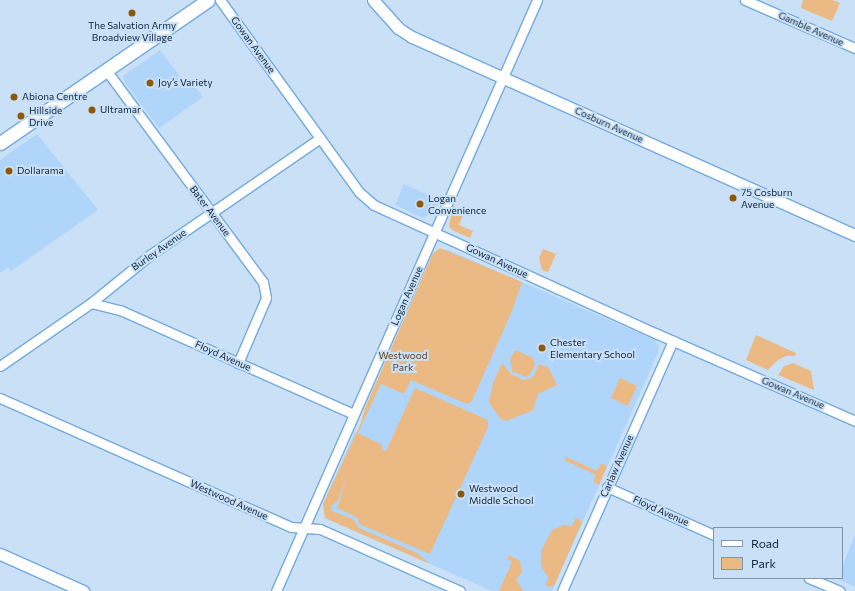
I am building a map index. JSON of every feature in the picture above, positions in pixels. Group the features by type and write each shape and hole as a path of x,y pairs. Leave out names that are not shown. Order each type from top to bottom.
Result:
{"main road":[{"path":"0,143 208,0"}],"street":[{"name":"Gowan Avenue","path":"220,0 359,192 374,205 673,341 855,420"},
{"name":"Cosburn Avenue","path":"373,0 398,28 412,37 855,235"},
{"name":"Logan Avenue","path":"276,591 537,0"},
{"name":"Gamble Avenue","path":"745,0 855,48"},
{"name":"Bater Avenue","path":"106,70 263,282 266,291 264,306 238,363"},
{"name":"Burley Avenue","path":"0,366 91,303 150,255 320,138"},
{"name":"Floyd Avenue","path":"91,303 120,310 354,414"},
{"name":"Carlaw Avenue","path":"562,591 673,341"},
{"name":"Westwood Avenue","path":"0,399 291,527 320,529 460,591"},
{"name":"Floyd Avenue","path":"607,487 713,535"},
{"path":"0,554 83,591"},
{"path":"812,579 839,591"}],"shaded area":[{"path":"160,50 188,87 193,84 203,97 159,128 125,83 123,76"},
{"path":"37,134 98,210 11,271 8,267 0,273 0,160"},
{"path":"404,184 439,200 432,214 423,218 395,205"},
{"path":"446,249 655,340 659,345 658,353 552,591 492,591 325,518 323,504 355,432 358,433 381,384 404,394 426,346"},
{"path":"855,534 855,587 838,579 843,579 843,565"}],"green space":[{"path":"803,0 832,0 840,3 832,21 801,8"},
{"path":"453,206 464,212 459,225 473,231 470,238 452,230 449,226"},
{"name":"Westwood Park","path":"440,248 522,282 512,311 472,401 467,404 411,380 404,394 381,384 358,433 382,445 382,449 386,451 415,388 488,420 488,427 430,554 359,524 358,518 337,508 347,479 337,502 331,506 332,511 353,519 359,528 417,553 430,564 325,518 323,504 361,423 365,408 433,253"},
{"path":"543,249 556,254 548,272 542,270 539,258"},
{"path":"756,335 796,353 795,356 786,356 778,360 768,370 746,360"},
{"path":"516,350 533,358 535,365 530,375 526,377 512,371 510,358"},
{"path":"502,363 511,374 524,380 533,377 539,364 548,367 557,385 538,394 533,410 506,421 501,419 489,403 493,383"},
{"path":"793,363 811,371 814,390 778,375 784,366"},
{"path":"620,378 637,386 628,406 611,398"},
{"path":"566,457 597,471 601,464 604,464 607,467 599,485 593,482 596,475 564,460"},
{"path":"576,517 582,522 554,586 550,587 545,585 549,579 541,566 541,551 552,530 564,525 572,526"},
{"path":"509,555 520,561 522,573 516,579 523,591 499,591 512,562 507,559"}],"place":[{"name":"The Salvation Army Broadview Village","path":"132,13"},
{"name":"Joy’s Variety","path":"150,83"},
{"name":"Abiona Centre","path":"14,97"},
{"name":"Ultramar","path":"92,110"},
{"name":"Hillside Drive","path":"21,116"},
{"name":"Dollarama","path":"9,171"},
{"name":"75 Cosburn Avenue","path":"733,198"},
{"name":"Logan Convenience","path":"420,204"},
{"name":"Chester Elementary School","path":"542,348"},
{"name":"Westwood Middle School","path":"461,494"}]}
